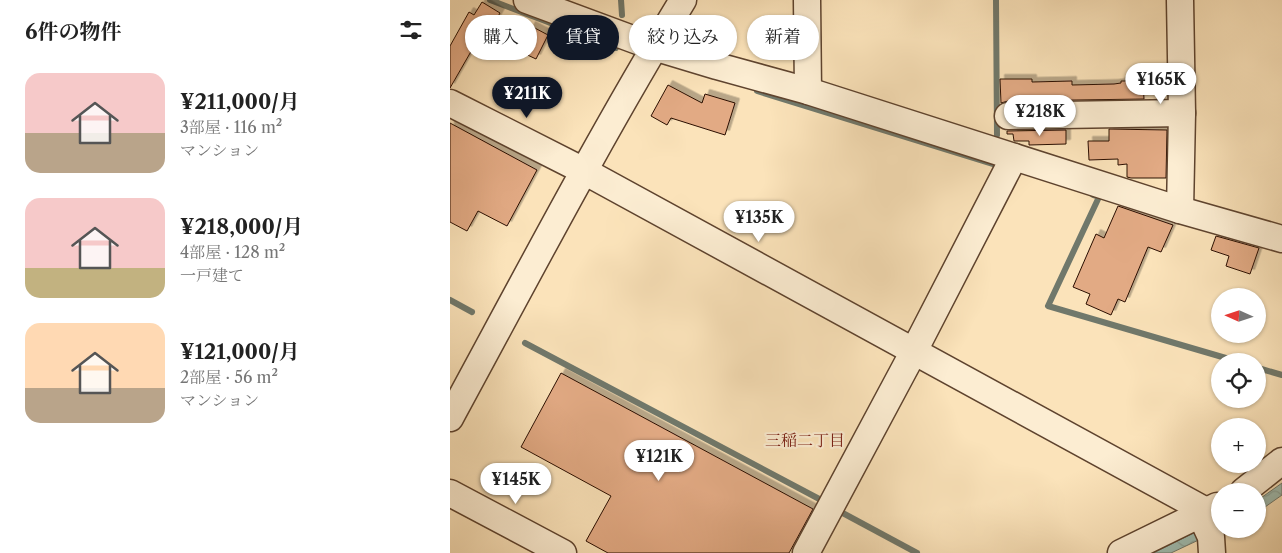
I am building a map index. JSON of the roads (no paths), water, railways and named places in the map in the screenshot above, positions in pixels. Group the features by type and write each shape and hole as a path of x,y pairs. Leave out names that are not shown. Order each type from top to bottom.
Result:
{"street":[{"path":"527,0 629,38"},
{"path":"673,15 682,0"},
{"path":"807,0 808,91"},
{"path":"1180,0 1182,113 1180,210"},
{"path":"450,418 647,60"},
{"path":"697,60 808,91 1180,210 1282,239"},
{"path":"450,103 584,171 1209,510"},
{"path":"1008,116 1182,113"},
{"path":"806,553 914,351 1014,157"},
{"path":"1254,483 1282,461"},
{"path":"450,493 563,553"},
{"path":"1209,510 1211,545"},
{"path":"1121,553 1209,510"}],"water":[{"path":"1282,483 1282,495 1266,506 1266,494"},
{"path":"1211,524 1211,534 1171,553 1153,553"}],"waterway":[{"path":"490,0 547,22"},
{"path":"621,0 622,15"},
{"path":"996,0 997,135"},
{"path":"757,91 999,166"},
{"path":"1093,195 1099,197 1048,306 1211,354"},
{"path":"450,300 472,312"},
{"path":"525,343 823,501"},
{"path":"1266,370 1282,375"},
{"path":"839,511 917,553"}],"district":[{"name":"三稲二丁目","path":"805,440"}]}
